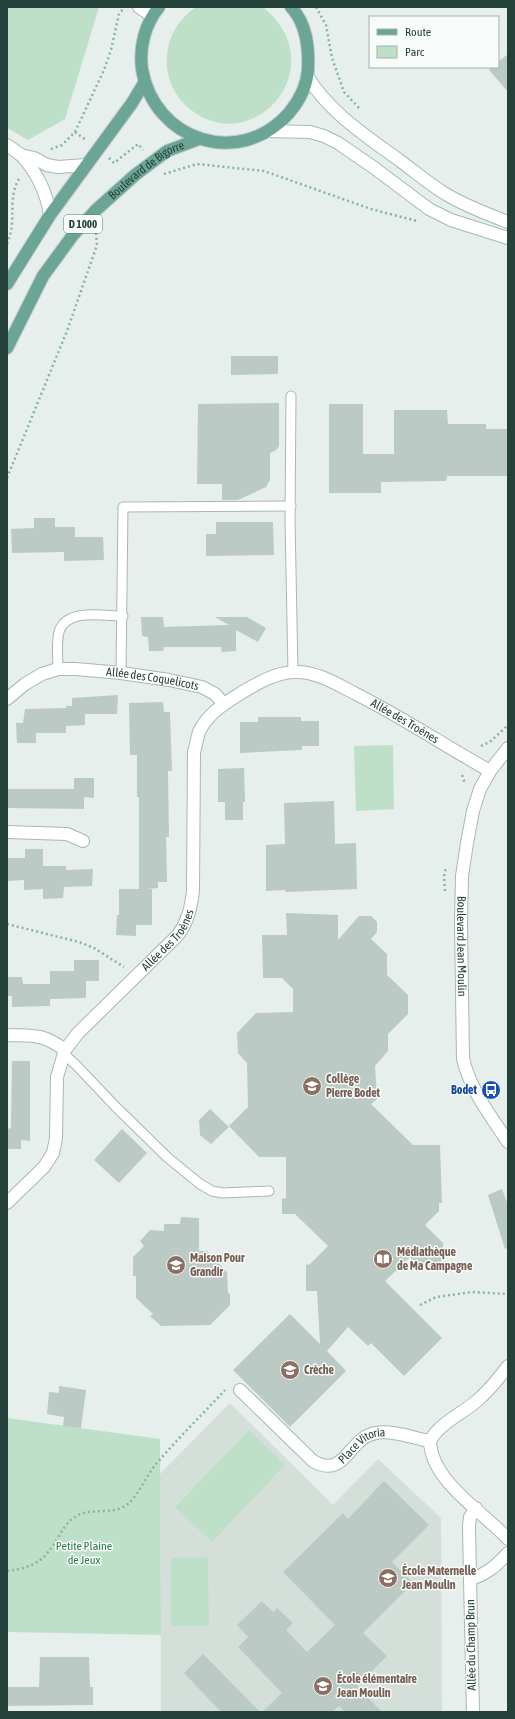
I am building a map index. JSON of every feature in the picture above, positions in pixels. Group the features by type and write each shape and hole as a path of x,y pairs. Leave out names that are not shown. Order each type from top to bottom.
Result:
{"main road":[{"path":"155,12 143,38 141,60 144,83 153,102 165,117 180,130 199,138 222,143 246,140 268,131 282,121 293,108 302,93 307,76 309,53 305,30 292,7"},
{"name":"D 1000","path":"7,284 50,215 132,103 144,83"},
{"name":"Boulevard de Bigorre","path":"7,348 43,276 96,210 135,175 167,151 199,138"}],"street":[{"path":"139,7 155,12"},
{"path":"307,76 315,89 328,104 363,134 444,193 484,213 508,222"},
{"path":"268,131 310,132 324,136 338,143 373,167 429,209 451,220 508,238"},
{"path":"7,145 21,155 29,164 48,200 50,215"},
{"path":"21,155 34,158 47,165 58,168 86,165"},
{"name":"Allée des Coquelicots","path":"7,699 24,684 42,674 58,669 76,669 121,673 169,680 202,687 215,694 224,704"},
{"path":"224,704 260,681 275,675 293,672"},
{"name":"Allée des Troènes","path":"293,672 308,673 327,679 385,709 490,772"},
{"name":"Allée des Troènes","path":"7,1203 44,1167 52,1153 56,1138 57,1077 64,1052 78,1033 178,935 185,925 190,912 193,891 194,752 199,732 209,717 224,704"},
{"name":"Boulevard Jean Moulin","path":"508,748 490,772 480,789 473,811 462,876 463,1059 467,1076 480,1100 508,1142"},
{"path":"7,832 67,834 83,841"},
{"path":"7,1035 43,1037 52,1040 64,1052"},
{"path":"508,1366 496,1382 479,1399 440,1428 433,1435 430,1441 430,1450 442,1474 450,1484 508,1539"},
{"name":"Place Vitoria","path":"240,1390 312,1461 321,1466 328,1466 342,1461 360,1440 375,1432 388,1432 430,1441"},
{"name":"Allée du Champ Brun","path":"472,1712 469,1526 470,1517 476,1508"},
{"path":"470,1579 488,1573 508,1552"}],"lane":[{"path":"291,396 293,672"},
{"path":"121,673 123,507 291,506"},
{"path":"58,669 59,637 64,623 77,616 122,616"},
{"path":"64,1052 115,1106 168,1157 200,1184 212,1191 223,1193 269,1191"}],"path":[{"path":"75,132 104,70 111,50 119,14 126,7"},
{"path":"316,7 326,25 332,58 344,92 364,114"},
{"path":"152,162 160,173 164,174 197,164 264,171 371,209 416,221 424,221"},
{"path":"7,478 68,331 97,245 96,232 98,227"},
{"path":"481,746 490,742 508,725"},
{"path":"7,924 79,942 94,948 122,966 134,978"},
{"path":"420,1305 436,1296 472,1292 508,1294"},
{"path":"7,1571 26,1568 40,1560 52,1547 64,1528 75,1517 88,1512 120,1510 130,1503 157,1463 225,1390 234,1387 240,1390"}],"shaded area":[{"path":"230,1403 333,1505 378,1459 441,1518 442,1712 161,1712 160,1474"}],"green space":[{"path":"7,7 99,7 65,119 28,140 7,128"},
{"path":"196,7 263,7 283,30 291,55 288,78 278,99 260,114 239,123 215,122 191,110 181,101 174,90 169,78 167,66 170,40 178,25"},
{"path":"393,745 394,809 356,811 354,746"},
{"name":"Petite Plaine de Jeux","path":"7,1418 160,1439 161,1635 7,1632"},
{"path":"249,1430 285,1465 212,1542 175,1507"},
{"path":"208,1557 209,1626 171,1626 171,1558"}],"building":[{"path":"508,54 508,92 489,70 491,68 499,68 499,61"},
{"path":"231,356 278,356 278,374 231,375"},
{"path":"279,403 279,446 276,450 270,453 270,480 266,487 238,500 222,500 222,484 197,484 198,404"},
{"path":"329,404 363,404 363,454 394,454 394,410 447,410 448,424 486,424 486,429 508,429 508,476 447,476 446,481 381,482 381,493 329,493"},
{"path":"34,518 55,518 55,527 75,527 75,537 103,537 104,560 64,561 64,552 12,553 11,529 34,528"},
{"path":"216,522 273,522 274,555 206,556 206,534 216,534"},
{"path":"141,617 163,617 164,627 229,625 215,617 247,617 266,628 258,642 236,630 236,651 222,652 221,647 164,647 163,651 149,651 148,637 142,636"},
{"path":"118,695 117,714 85,714 85,725 66,726 66,733 36,733 36,743 17,743 16,723 23,723 25,709 66,708 66,706 72,706 72,698"},
{"path":"163,702 164,712 170,712 172,771 168,771 169,837 166,837 167,882 158,882 158,888 146,889 152,889 152,925 136,925 136,936 116,935 117,915 119,915 119,889 139,889 139,797 137,797 137,755 130,755 129,703"},
{"path":"258,717 301,717 301,721 319,721 319,746 302,746 302,750 240,753 240,722 258,722"},
{"path":"244,768 245,802 243,802 243,820 225,820 225,802 218,802 218,769"},
{"path":"74,778 94,778 94,798 84,797 84,809 7,808 7,789 74,789"},
{"path":"334,801 335,844 356,843 357,889 286,892 285,890 266,891 266,845 285,844 284,803"},
{"path":"25,849 43,849 43,866 66,866 66,870 93,869 92,886 64,887 63,898 43,899 43,889 24,890 24,880 7,881 7,858 25,858"},
{"name":"Collège Pierre Bodet","path":"286,913 338,915 338,940 359,916 371,916 377,922 377,932 371,939 387,954 387,975 408,995 408,1014 388,1034 388,1051 375,1066 377,1099 371,1104 413,1145 440,1145 442,1203 439,1203 439,1211 425,1225 443,1243 443,1259 435,1268 421,1268 410,1257 385,1281 442,1338 404,1376 371,1343 368,1346 348,1327 327,1351 346,1371 290,1427 233,1370 290,1314 320,1344 317,1291 306,1291 306,1265 310,1264 328,1246 295,1214 282,1214 282,1199 286,1198 286,1157 259,1157 229,1126 248,1107 247,1063 238,1053 237,1033 256,1013 293,1012 293,989 282,978 263,978 262,935 287,935"},
{"path":"74,960 99,960 99,981 86,981 86,998 50,999 50,1006 12,1007 12,996 7,996 7,977 22,977 23,984 50,984 50,971 74,971"},
{"path":"12,1061 30,1061 30,1141 21,1140 21,1149 7,1149 7,1129 11,1128"},
{"path":"210,1109 229,1127 211,1144 200,1135 199,1120"},
{"path":"122,1129 147,1153 119,1183 94,1160"},
{"path":"502,1189 508,1205 508,1248 505,1249 488,1195"},
{"name":"Maison Pour Grandir","path":"181,1217 199,1218 199,1251 207,1251 227,1272 230,1305 210,1325 161,1326 150,1316 153,1314 136,1298 136,1276 133,1276 133,1257 144,1246 140,1241 150,1230 164,1231 164,1224 180,1224"},
{"path":"59,1386 86,1390 81,1428 63,1426 64,1417 47,1414 49,1392 59,1393"},
{"path":"384,1481 429,1525 392,1562 413,1583 363,1633 387,1656 357,1686 382,1712 345,1712 339,1706 332,1712 262,1712 282,1693 238,1647 248,1637 237,1625 262,1601 273,1612 277,1608 293,1623 286,1630 307,1652 335,1625 283,1572 343,1513 348,1519"},
{"path":"203,1654 260,1712 221,1712 184,1673"},
{"path":"40,1657 89,1657 90,1687 93,1687 93,1705 7,1706 7,1687 39,1687"}],"place":[{"name":"Collège Pierre Bodet","path":"312,1086"},
{"name":"Bodet","path":"491,1090"},
{"name":"Médiathèque de Ma Campagne","path":"383,1259"},
{"name":"Maison Pour Grandir","path":"176,1265"},
{"name":"Crèche","path":"290,1370"},
{"name":"École Maternelle Jean Moulin","path":"388,1578"},
{"name":"École élémentaire Jean Moulin","path":"323,1686"}]}
